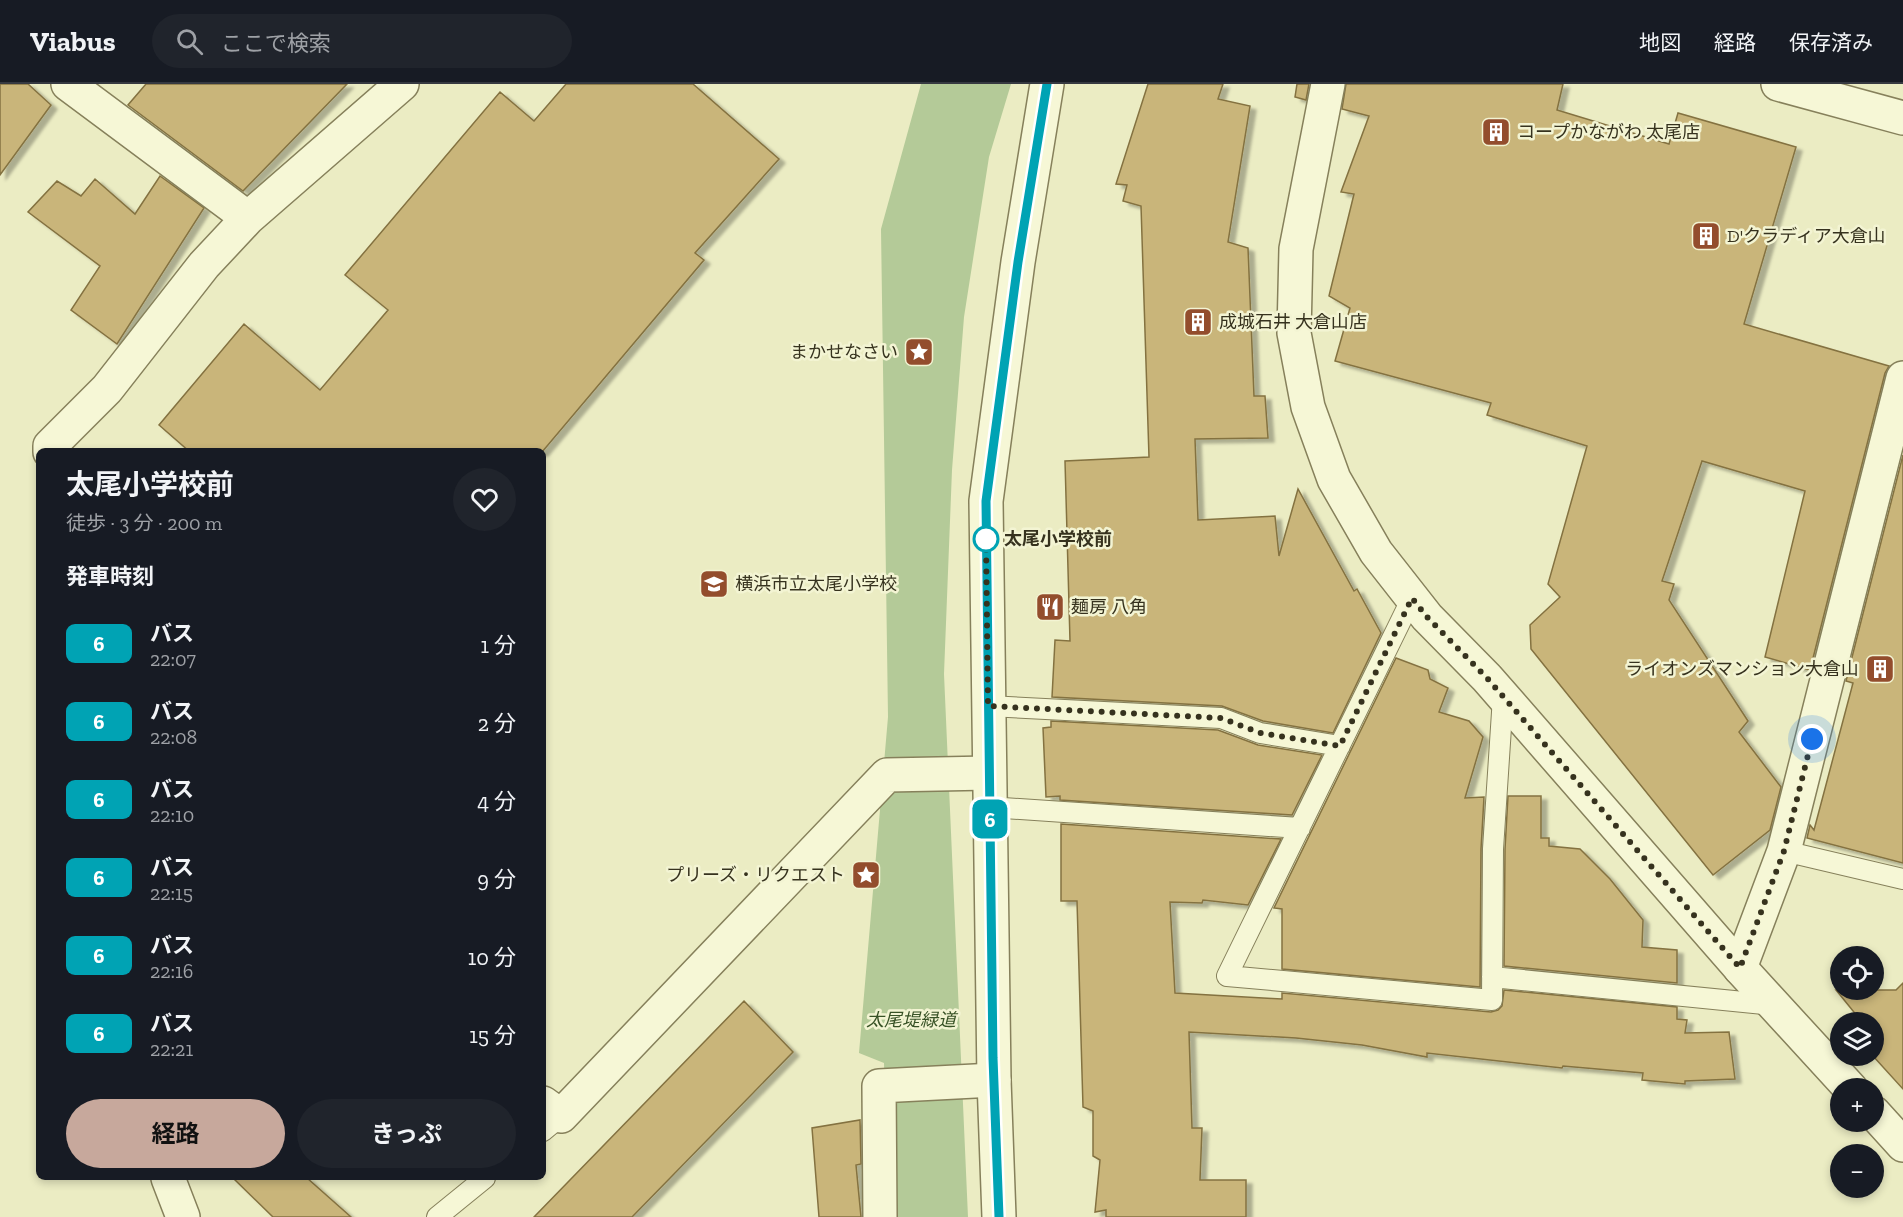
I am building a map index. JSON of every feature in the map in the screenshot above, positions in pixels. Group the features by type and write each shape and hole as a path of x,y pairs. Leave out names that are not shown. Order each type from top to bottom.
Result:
{"street":[{"path":"68,84 105,94 248,218"},
{"path":"50,448 107,389 204,265 248,218 402,84"},
{"path":"999,1217 989,807 986,501 1018,262 1047,84"},
{"path":"1328,84 1296,249 1294,333 1308,407 1334,479 1376,552 1427,617 1503,697 1740,968 1841,1078"},
{"path":"1778,84 1903,118"},
{"path":"1740,968 1784,851 1903,378"},
{"path":"549,1116 887,775 989,773"},
{"path":"880,1217 879,1086 994,1080"},
{"path":"1884,1124 1903,1145"},
{"path":"169,1180 183,1217"}],"lane":[{"path":"1412,598 1227,976 1492,1000 1493,849 1503,697"},
{"path":"988,706 1221,718 1260,733 1340,746"},
{"path":"989,807 1299,828"},
{"path":"1784,851 1903,879"},
{"path":"1492,977 1774,1005"},
{"path":"436,1217 482,1180"}],"green space":[{"name":"太尾堤緑道","path":"921,84 1011,84 989,157 964,317 952,470 944,674 968,1217 888,1217 884,1063 859,1053 888,717 881,229"}],"building":[{"path":"0,84 28,84 51,105 0,175"},
{"path":"146,84 347,84 243,191 128,105"},
{"path":"566,84 693,84 779,159 695,253 704,260 545,448 185,448 159,425 244,324 320,390 388,310 345,275 500,92 534,121"},
{"path":"1148,84 1223,84 1218,99 1250,106 1228,242 1248,248 1254,396 1265,396 1268,438 1195,439 1198,520 1275,516 1279,556 1298,489 1354,591 1357,589 1381,633 1333,733 1263,721 1222,706 1052,697 1055,640 1070,641 1065,461 1149,457 1141,206 1123,201 1127,185 1116,184"},
{"path":"1297,84 1309,84 1306,100 1295,97"},
{"path":"1346,84 1563,84 1557,110 1669,144 1678,113 1796,147 1744,324 1889,366 1885,373 1810,670 1765,657 1805,491 1702,461 1662,581 1674,584 1669,600 1748,721 1739,732 1781,787 1770,830 1713,875 1531,649 1530,625 1560,597 1548,584 1587,446 1487,415 1491,403 1335,361 1350,308 1329,296 1354,194 1341,192 1369,116 1342,109"},
{"path":"160,176 204,208 117,344 71,310 100,266 28,212 57,181 81,196 95,179 135,214"},
{"name":"ライオンズマンション大倉山","path":"1903,455 1903,863 1807,838 1810,825 1814,830 1853,683 1846,681"},
{"path":"1396,658 1428,670 1430,679 1448,688 1439,712 1469,721 1483,737 1465,798 1484,797 1481,849 1480,987 1282,969 1282,909 1274,908"},
{"path":"1051,721 1218,730 1258,745 1322,755 1292,815 1060,800 1060,796 1046,797 1043,728 1051,727"},
{"path":"1508,796 1541,796 1541,838 1549,838 1549,846 1580,849 1610,879 1643,920 1642,947 1677,950 1677,983 1504,966"},
{"path":"1061,824 1281,839 1248,905 1203,900 1202,903 1170,902 1175,993 1282,999 1282,993 1491,1012 1502,1006 1504,990 1677,1007 1677,1019 1687,1020 1685,1033 1729,1032 1735,1079 1685,1081 1685,1084 1642,1080 1643,1073 1563,1066 1562,1068 1427,1053 1427,1057 1362,1045 1296,1038 1189,1032 1192,1128 1202,1128 1200,1180 1246,1180 1246,1217 1106,1217 1106,1210 1095,1212 1100,1160 1093,1156 1093,1111 1083,1107 1077,901 1061,901"},
{"path":"1903,983 1903,1089 1882,1066 1884,1066 1884,1012 1854,1012 1844,1000 1884,1000 1884,990 1896,990"},
{"path":"744,1001 793,1052 632,1217 534,1217"},
{"path":"860,1120 861,1164 856,1165 861,1217 819,1217 812,1128"},
{"path":"235,1180 309,1180 351,1217 273,1217"}],"bus line":[{"name":"6","path":"999,1217 993,1058 986,501 1018,262 1047,84"}],"place":[{"name":"コープかながわ 太尾店","path":"1496,132"},
{"name":"D'クラディア大倉山","path":"1706,236"},
{"name":"成城石井 大倉山店","path":"1198,322"},
{"name":"まかせなさい","path":"919,352"},
{"name":"太尾小学校前","path":"986,539"},
{"name":"横浜市立太尾小学校","path":"714,584"},
{"name":"麺房 八角","path":"1050,607"},
{"name":"ライオンズマンション大倉山","path":"1880,669"},
{"name":"プリーズ・リクエスト","path":"866,875"}],"route":[{"path":"986,539 988,706 1221,718 1260,733 1340,746 1412,598 1427,617 1487,678 1740,968 1784,851 1812,739"}]}
